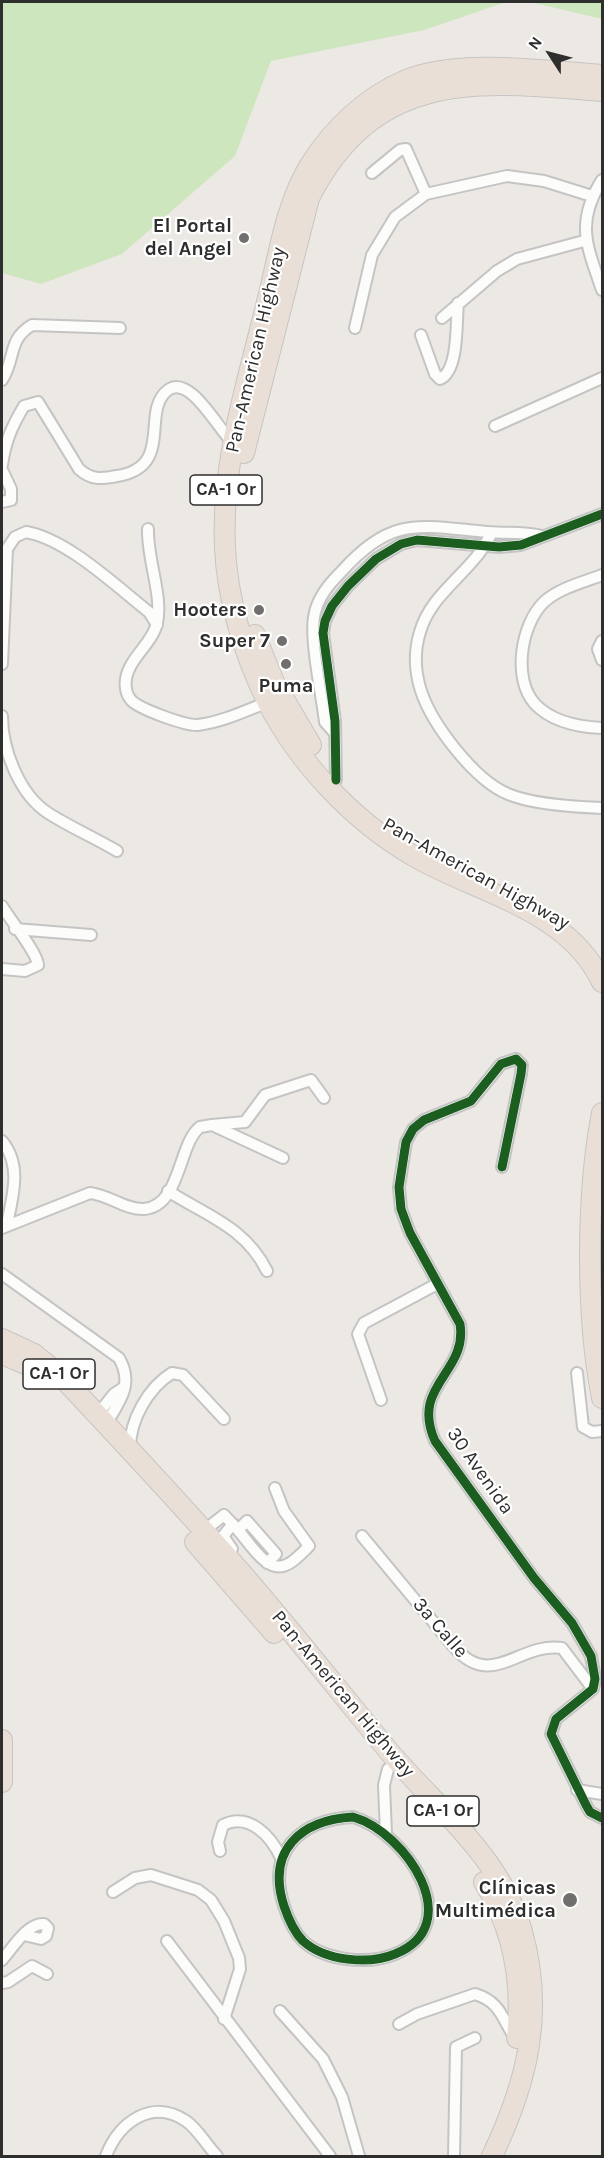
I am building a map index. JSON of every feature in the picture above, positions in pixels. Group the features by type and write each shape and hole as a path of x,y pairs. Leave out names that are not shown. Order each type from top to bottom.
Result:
{"highway":[{"name":"Pan-American Highway","path":"603,75 482,68 425,75 405,80 387,90 338,127 310,165 291,210 232,443 225,501 227,572 241,634 268,702 306,760 368,825 416,857 549,923 570,939 588,958 603,982"},
{"name":"Pan-American Highway","path":"603,91 522,85 475,85 422,95 394,106 366,122 342,146 323,171 309,198 246,443 237,497 236,531 242,588 254,633 274,682 304,736 336,780 375,816 423,849 550,911 573,926 603,957"},
{"path":"268,702 280,703 304,736"},
{"path":"603,1113 593,1190 592,1272 594,1340 603,1398"},
{"name":"Pan-American Highway","path":"2,1339 44,1361 102,1419 201,1530 219,1540 243,1575 391,1754 467,1838 509,1899 521,1926 530,1964 533,2011 524,2080 515,2108 492,2157"},
{"name":"Pan-American Highway","path":"2,1354 33,1367 61,1391 246,1600 388,1769 459,1848 492,1894 508,1931 517,1966 513,2021 517,2041 508,2088 481,2157"},
{"path":"2,1368 33,1367"},
{"path":"2,1740 2,1782"}],"street":[{"path":"372,173 400,150 406,149 426,194"},
{"path":"355,328 372,255 395,217 426,194 507,176 544,181 592,196"},
{"path":"603,180 592,196 585,241 603,290"},
{"path":"442,318 516,259 585,241"},
{"path":"421,335 435,374 440,379 445,377 452,365 458,303"},
{"path":"2,380 10,368 12,346 20,332 32,325 69,324 120,328"},
{"path":"495,426 603,378"},
{"path":"2,465 5,441 14,422 24,406 38,402 79,469 87,477 98,479 131,474 144,464 152,448 160,399 169,389 182,387 194,393 220,431 232,443"},
{"path":"2,470 12,495 10,500 2,502"},
{"path":"321,649 325,621 332,606 348,586 376,559 401,544 417,540 521,545 603,514"},
{"path":"336,780 333,731 335,721 314,618 321,596 335,578 366,546 380,536 420,525 492,533 521,531 542,536"},
{"path":"437,541 438,527"},
{"path":"148,529 148,556 158,601 157,625 126,677 129,698 138,706 192,725 225,718 268,702"},
{"path":"2,664 7,549 15,537 26,531 56,543 76,557 149,612 157,625"},
{"path":"492,533 433,604 425,619 420,632 416,660 421,692 431,712 457,749 495,787 506,793 533,801 603,808"},
{"path":"603,575 575,584 544,602 526,630 523,654 524,680 534,703 552,716 579,727 603,728"},
{"path":"335,578 348,586"},
{"path":"314,618 325,621"},
{"path":"603,641 598,649 603,660"},
{"path":"2,716 12,764 28,794 47,812 117,851"},
{"path":"2,906 15,929 36,954 38,965 25,971 2,969"},
{"path":"15,929 91,935"},
{"name":"30 Avenida","path":"502,1167 521,1074 522,1065 516,1059 501,1064 471,1101 424,1120 413,1129 406,1142 399,1187 401,1209 410,1233 460,1324 462,1337 458,1355 433,1391 429,1427 435,1441 528,1569 572,1623 591,1656 595,1679 593,1689"},
{"path":"4,1226 90,1193 100,1194 143,1209 158,1203 179,1174 189,1139 200,1127 245,1122 265,1095 311,1080 324,1098"},
{"path":"212,1125 283,1158"},
{"path":"2,1141 12,1154 15,1167 4,1226"},
{"path":"168,1191 240,1234 255,1249 267,1271"},
{"path":"2,1274 120,1358 127,1371 121,1399 102,1419"},
{"path":"381,1400 358,1329 364,1323 437,1284"},
{"path":"130,1451 133,1422 158,1383 172,1373 183,1375 224,1419"},
{"path":"577,1373 583,1427 592,1432 603,1431"},
{"path":"201,1530 224,1515 267,1563 278,1566 286,1565 310,1544 284,1511 275,1488"},
{"path":"219,1540 236,1527"},
{"name":"3a Calle","path":"362,1536 454,1647 470,1662 487,1667 549,1646 562,1648 593,1689"},
{"path":"593,1689 560,1715 551,1729 551,1739 590,1812 603,1818"},
{"path":"386,1834 384,1785 388,1769"},
{"path":"578,1790 603,1794"},
{"path":"220,1851 218,1842 223,1826 234,1820 246,1822 267,1834 274,1843 280,1858 281,1898 288,1918 304,1942 345,1959 388,1957 411,1946 421,1938 428,1917 426,1888 405,1853 386,1834 365,1820 353,1817 321,1821 306,1828 294,1839 280,1858"},
{"path":"112,1892 135,1878 151,1875 198,1890 211,1900 224,1922 239,1958 240,1969 224,2019"},
{"path":"2,1960 24,1935"},
{"path":"166,1941 330,2157"},
{"path":"2,1983 8,1982 32,1966 47,1974"},
{"path":"399,2024 417,2014 475,1994 485,1997 513,2021"},
{"path":"280,2011 323,2059 342,2097 359,2157"},
{"path":"453,2157 456,2047 475,2038"},
{"path":"106,2157 121,2126 146,2113 160,2110 188,2122 217,2157"}],"green space":[{"path":"2,2 506,2 424,30 271,61 235,156 122,254 41,284 2,273"},
{"path":"530,2 602,2 602,19"}],"cycle path":[{"path":"336,780 335,721 323,633 325,621 332,606 348,586 376,559 401,544 417,540 499,547 521,545 602,514"},
{"path":"502,1167 521,1074 522,1065 516,1059 501,1064 471,1101 424,1120 413,1129 406,1142 399,1187 401,1209 410,1233 460,1324 460,1341 456,1355 434,1392 429,1406 429,1422 435,1441 534,1578 572,1623 591,1656 595,1679 593,1689 556,1719 551,1734 590,1812 602,1818"},
{"path":"353,1817 373,1826 409,1859 421,1880 428,1902 427,1922 416,1940 395,1954 373,1959 335,1957 312,1948 303,1941 289,1920 280,1886 280,1869 284,1854 292,1842 318,1824 353,1817"}],"place":[{"name":"El Portal del Angel","path":"244,238"},
{"name":"Hooters","path":"259,610"},
{"name":"Super 7","path":"282,641"},
{"name":"Puma","path":"286,664"},
{"name":"Clínicas Multimédica","path":"570,1900"}]}
